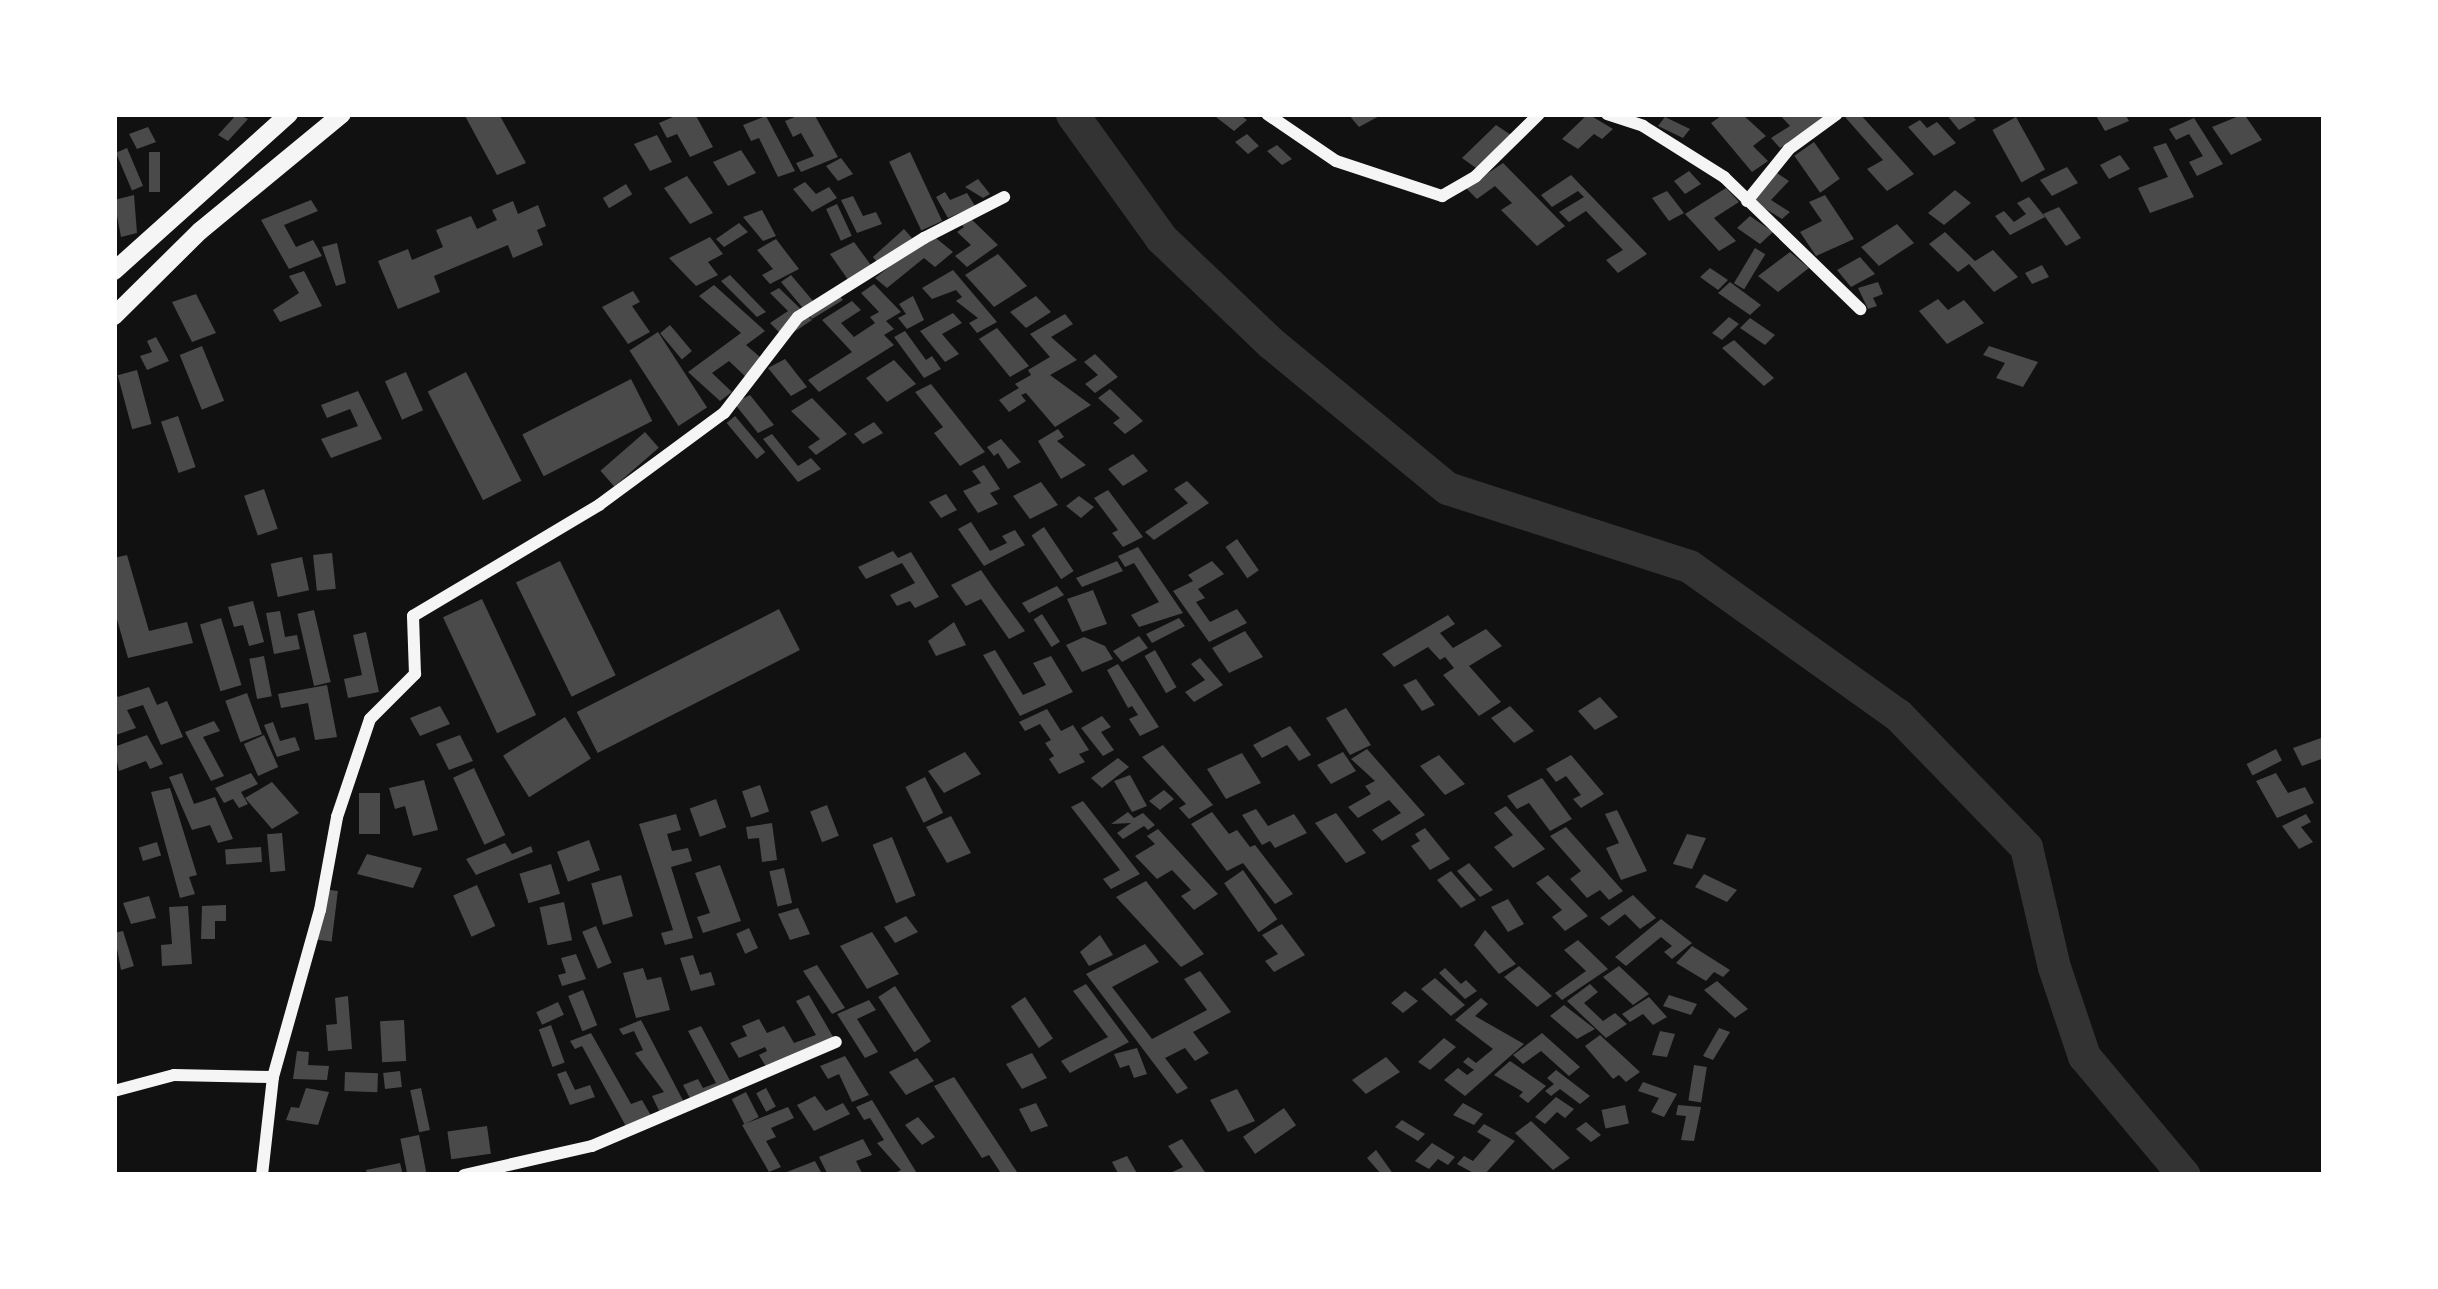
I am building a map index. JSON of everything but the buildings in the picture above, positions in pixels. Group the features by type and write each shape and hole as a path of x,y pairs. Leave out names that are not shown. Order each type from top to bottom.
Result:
{"main road":[{"path":"114,271 289,114"},
{"path":"114,316 200,231 342,114"}],"street":[{"path":"1267,114 1336,161 1442,196 1476,176 1539,114"},
{"path":"1607,114 1643,126 1690,154 1747,201 1860,309"},
{"path":"1747,201 1789,149 1837,114"},
{"path":"262,1175 273,1077 320,910 337,817 370,719 416,674 413,616 599,506 724,413 798,317 924,238 1004,196"},
{"path":"464,1175 592,1146 836,1042"},
{"path":"114,1091 174,1075 273,1077"}],"waterway":[{"path":"1072,114 1161,238 1271,343 1447,488 1689,566 1898,715 2026,847 2054,967 2084,1056 2184,1175"}]}
